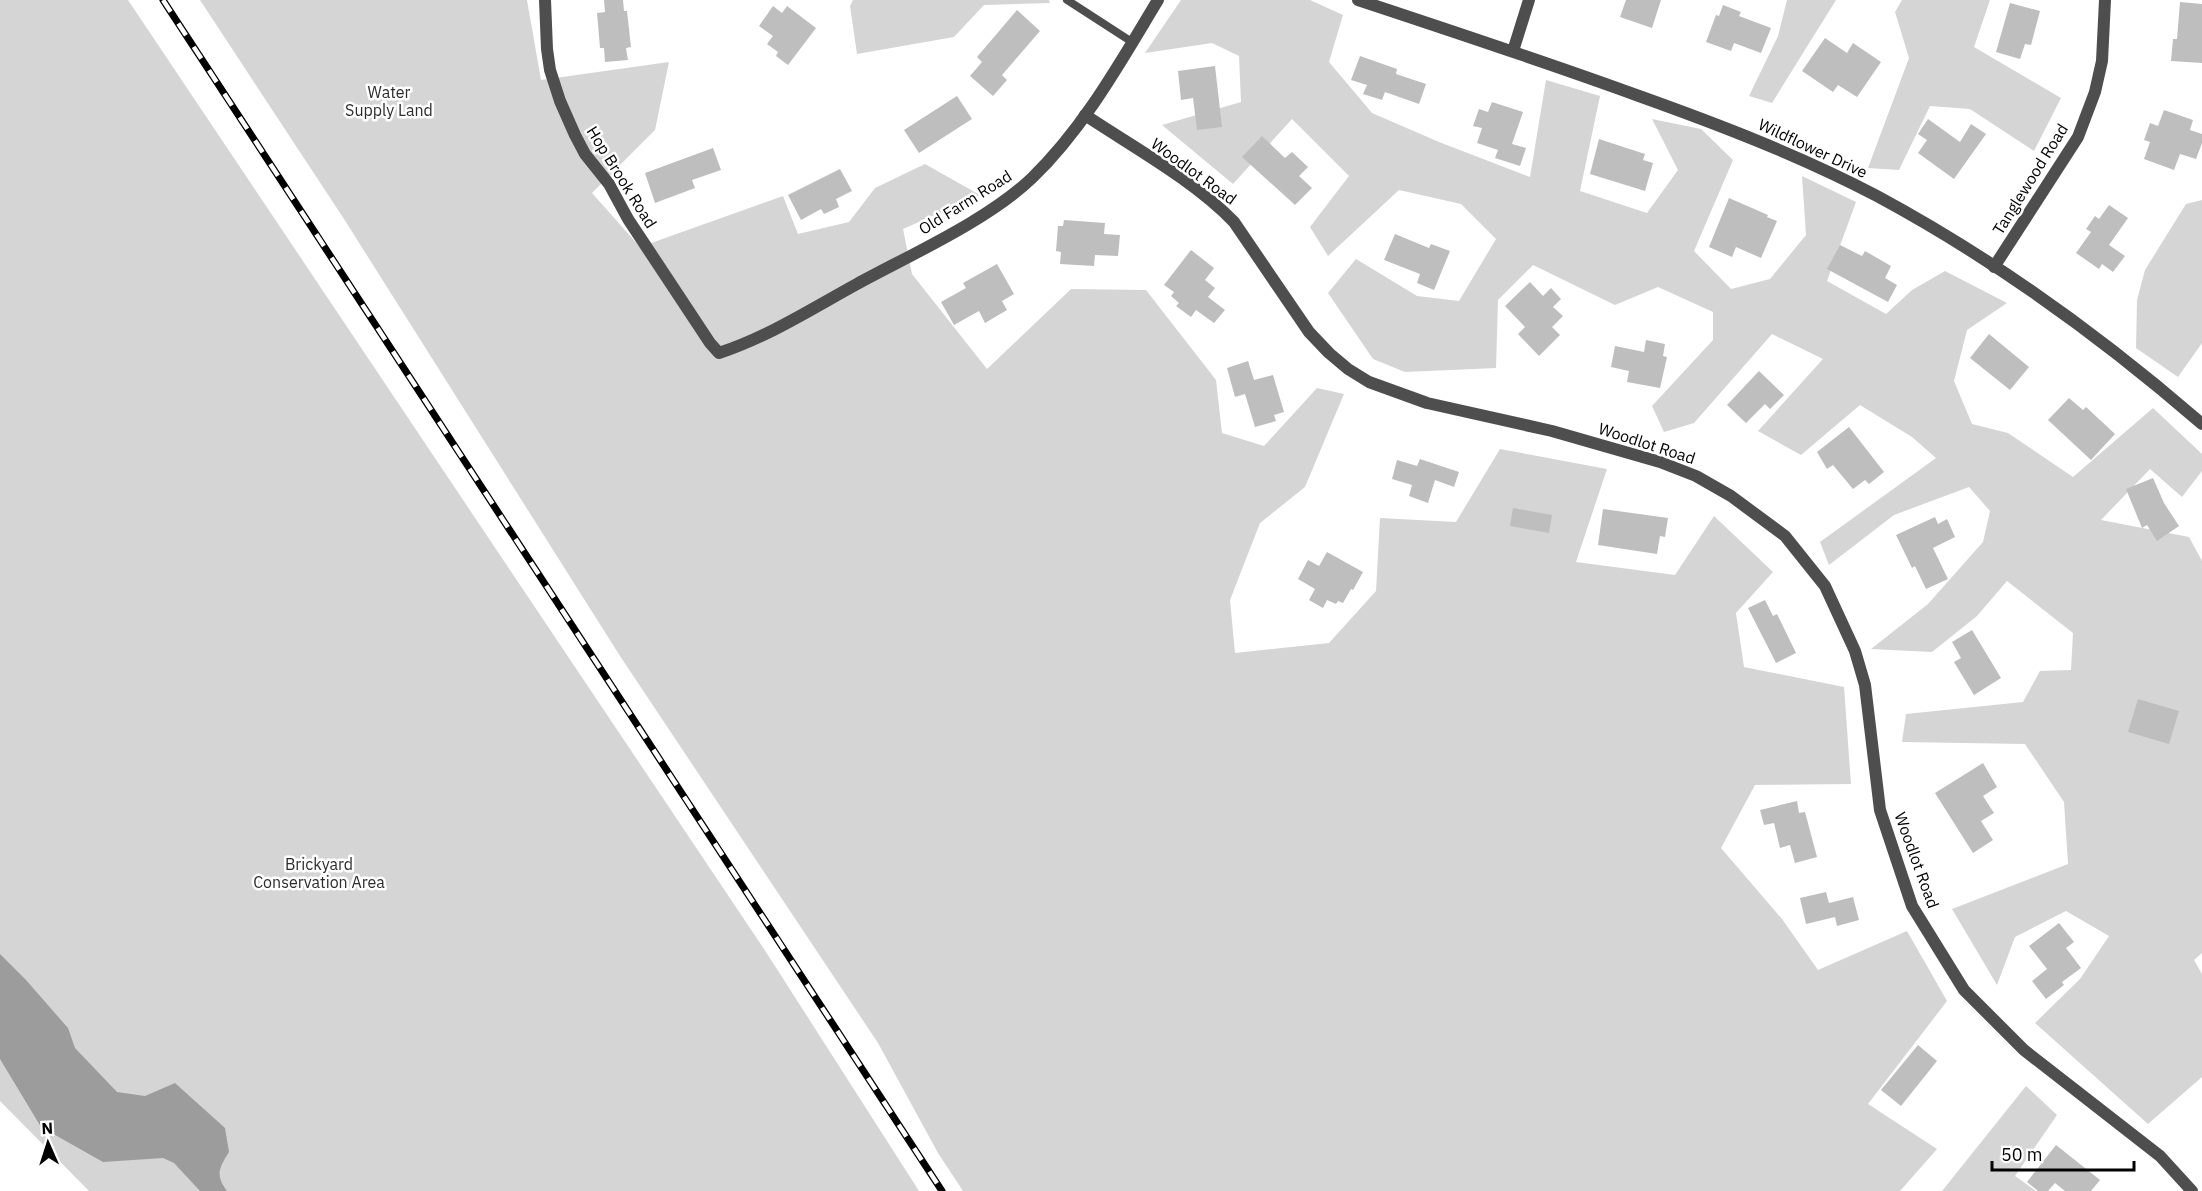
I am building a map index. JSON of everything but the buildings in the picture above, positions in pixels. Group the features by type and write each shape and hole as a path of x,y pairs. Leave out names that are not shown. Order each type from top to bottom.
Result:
{"street":[{"name":"Hop Brook Road","path":"545,0 550,70 575,135 585,154 609,184 628,219 710,343 719,353"},
{"name":"Old Farm Road","path":"719,353 737,347 787,321 985,213 1031,179 1085,115 1158,0"},
{"name":"Wildflower Drive","path":"1358,0 1513,51 1727,127 1875,196 1934,228 2092,335 2157,385 2202,424"},
{"path":"1513,51 1528,0"},
{"name":"Tanglewood Road","path":"1994,267 2078,137 2095,92 2102,61 2105,0"},
{"name":"Woodlot Road","path":"1085,115 1220,207 1238,228 1309,332 1342,364 1369,382 1428,403 1552,431 1660,462 1696,476 1731,495 1785,536 1825,586 1855,651 1865,686 1881,810 1912,906 1965,990 2024,1050 2160,1156 2192,1191"}],"lane":[{"path":"1066,0 1132,42"}],"green space":[{"name":"Brickyard Conservation Area","path":"0,0 128,0 766,952 919,1191 89,1191 0,1101"},
{"name":"Water Supply Land","path":"200,0 527,0 541,80 669,62 655,130 592,193 640,247 783,196 798,234 849,222 875,188 925,164 980,195 903,229 912,274 987,369 1071,289 1146,290 1216,380 1222,433 1264,446 1317,388 1344,394 1305,487 1260,523 1230,600 1235,653 1329,643 1376,591 1380,518 1456,522 1500,449 1607,469 1576,562 1675,575 1714,516 1773,572 1736,613 1744,667 1844,687 1851,784 1755,785 1721,848 1782,919 1818,970 1907,931 1947,1001 1868,1104 1937,1149 1900,1191 963,1191 938,1153 878,1043 620,656 344,219"},
{"path":"853,0 1049,0 1050,3 984,5 954,37 857,54 850,6"},
{"path":"1181,0 1310,0 1343,15 1329,62 1372,113 1530,177 1546,80 1600,96 1580,191 1647,213 1678,170 1652,119 1701,129 1733,160 1694,251 1731,289 1770,279 1806,235 1802,176 1856,202 1827,281 1886,314 1912,290 1945,271 2007,303 1967,330 1954,381 1972,424 2008,433 2073,477 2153,408 2202,454 2202,471 2182,497 2150,469 2101,520 2189,537 2202,561 2202,953 2194,960 2202,974 2202,1077 2148,1124 2035,1023 2080,979 2109,936 2066,911 2015,937 1997,985 1952,909 2068,864 2064,802 2025,744 1902,742 1906,714 2023,702 2040,671 2071,670 2073,633 2007,581 1977,616 1932,652 1871,649 1928,604 1983,542 1990,511 1969,487 1894,515 1829,565 1820,542 1936,458 1912,437 1860,405 1801,455 1758,431 1823,359 1772,334 1694,423 1664,432 1652,406 1713,340 1713,312 1658,287 1615,305 1533,265 1498,300 1496,368 1405,372 1373,359 1328,293 1356,259 1417,296 1459,301 1496,239 1461,204 1399,190 1328,256 1310,227 1349,176 1292,119 1233,184 1162,125 1241,102 1239,56 1212,43 1145,53"},
{"path":"1787,0 1836,0 1772,103 1749,96 1778,36"},
{"path":"1902,0 1990,0 1974,47 2061,98 2034,151 1970,109 1930,106 1899,170 1868,168 1909,58 1895,12"},
{"path":"2202,200 2202,343 2178,377 2136,348 2137,300 2145,270 2186,204"},
{"path":"2026,1086 2057,1115 2015,1176 2036,1191 1942,1191"}],"shaded area":[{"path":"0,954 68,1028 75,1048 117,1092 145,1096 175,1083 225,1128 229,1152 221,1167 220,1176 227,1191 200,1191 174,1163 163,1158 103,1162 41,1127 0,1059"}],"railway":[{"path":"163,0 942,1191"}]}
